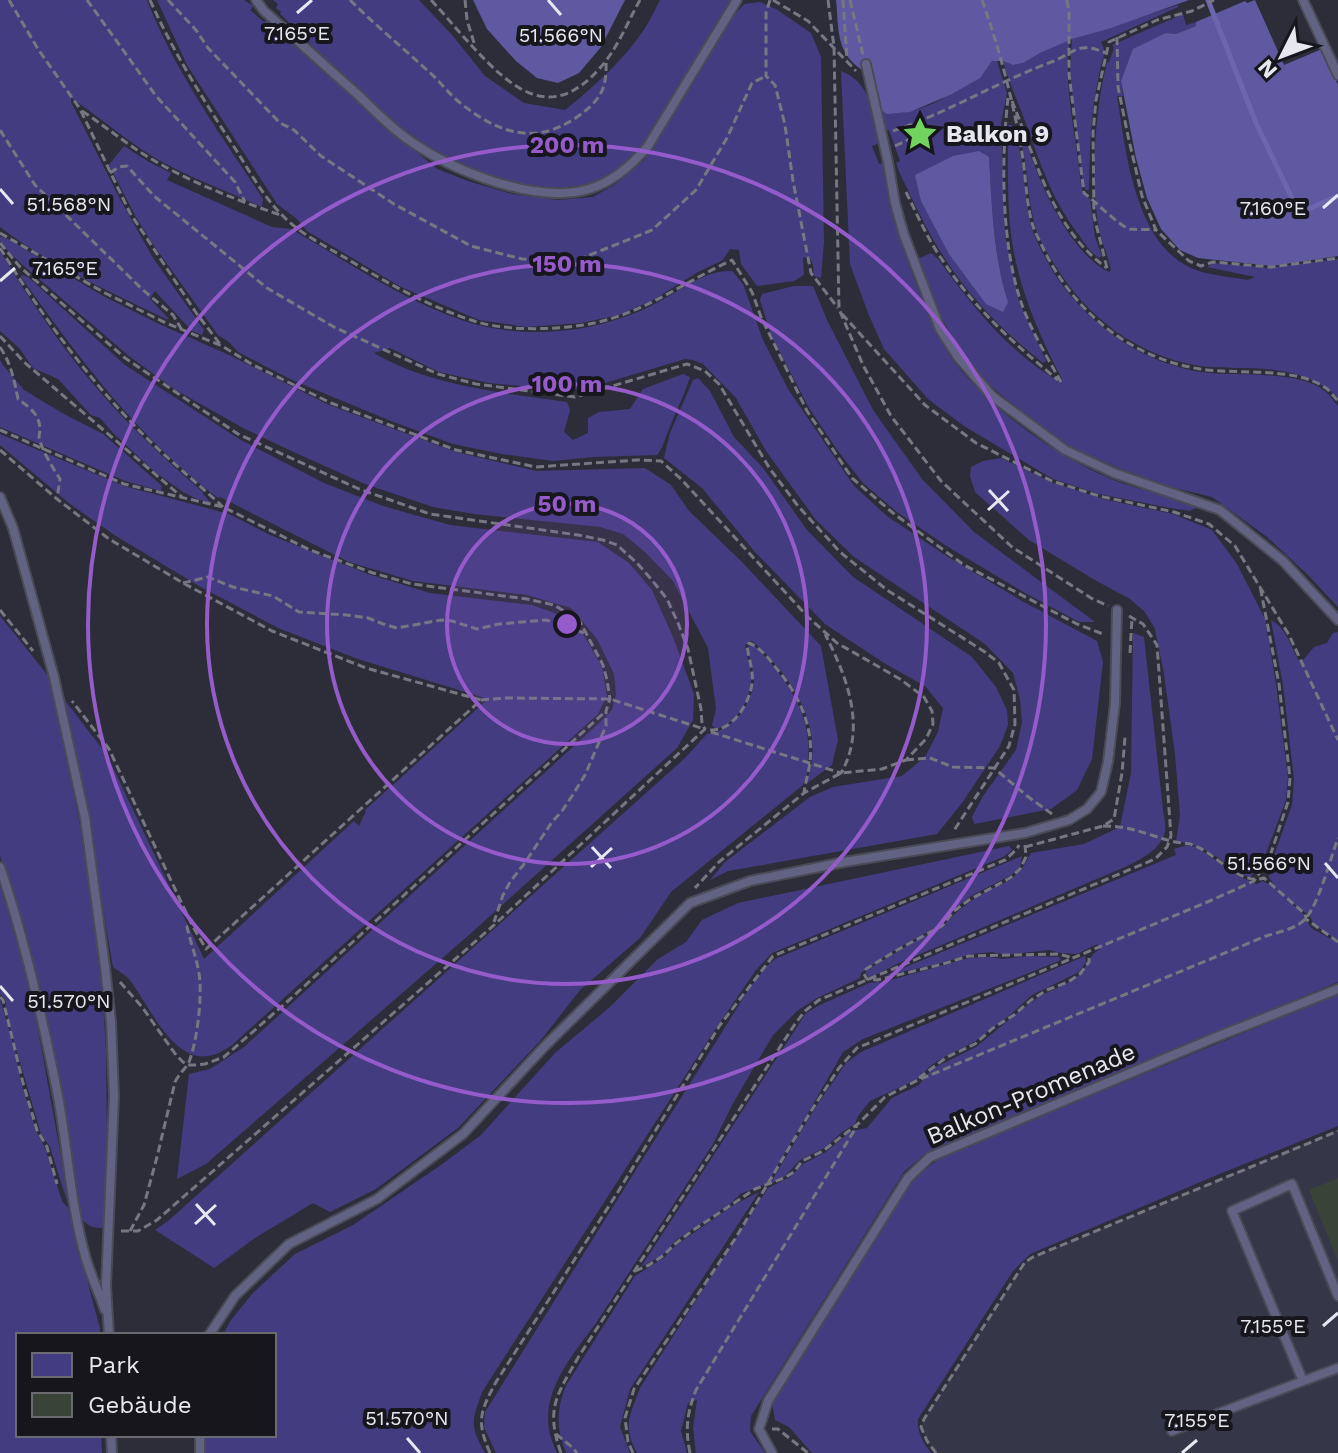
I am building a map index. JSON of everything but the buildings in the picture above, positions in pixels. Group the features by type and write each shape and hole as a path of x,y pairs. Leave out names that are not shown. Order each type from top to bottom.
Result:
{"lane":[{"path":"256,0 264,11 403,136 434,158 471,174 520,189 568,193 610,181 634,162 648,146 737,0"},
{"path":"1303,0 1338,75"},
{"path":"866,64 904,235 940,329 958,357 992,396 1065,450 1114,473 1220,510 1283,561 1338,620"},
{"path":"0,497 13,528 54,677 85,818 105,967 114,1096 106,1286 109,1333"},
{"path":"210,1333 235,1296 289,1244 377,1199 463,1134 545,1046 690,903 750,881 844,862 1025,833 1063,822 1087,809 1101,792 1108,762 1115,703 1117,610"},
{"path":"0,867 39,1007 86,1260 108,1318"},
{"name":"Balkon-Promenade","path":"759,1429 768,1401 908,1178 930,1157 1338,989"},
{"path":"1303,1381 1232,1211 1292,1184 1338,1296"},
{"path":"1172,1431 1338,1368"},
{"path":"759,1429 772,1453"}],"path":[{"path":"9,0 38,49 80,109 130,213 222,346"},
{"path":"87,0 156,96 235,182 245,202"},
{"path":"150,0 216,119 257,183 283,216 310,237 399,290 476,322 527,330 582,325 619,317 656,302 732,260 752,292 807,411 852,478 893,513 964,565 1077,624 1118,640"},
{"path":"350,0 431,73 456,100 500,128 534,134 550,132 578,116 601,94 606,81 606,61"},
{"path":"431,0 506,81 524,92 544,98 561,96 582,85 606,61 640,0"},
{"path":"465,0 476,50"},
{"path":"871,84 808,21 772,0 766,13 766,76 775,85 785,125 811,273 925,405 976,443 1052,481 1209,524 1235,546 1289,635 1338,740"},
{"path":"561,1453 554,1432 555,1399 579,1356 805,1011 819,1000 867,979 1155,859 1167,847 1171,836 1157,645 1143,624 1091,598 1012,547 941,481 891,416 863,365 839,309 834,47 828,0"},
{"path":"843,0 848,63"},
{"path":"850,0 866,64"},
{"path":"982,0 1022,150 1033,225 1064,285 1093,319 1131,345 1173,363 1202,369 1306,379 1326,388 1338,401"},
{"path":"1067,0 1071,90 1084,193 1128,229 1156,230"},
{"path":"1009,94 1046,189 1089,255 1107,268 1093,199 1093,133 1096,100 1109,42 1157,20 1192,11 1214,0"},
{"path":"1117,37 1118,87 1142,196 1156,230 1189,261 1201,266 1213,262 1271,267 1338,258"},
{"path":"882,133 922,121 1079,48 1093,48 1106,53"},
{"path":"905,191 941,258 967,293 1001,332 1061,382 1022,304 1008,243 1004,138 1009,94"},
{"path":"80,109 151,159 222,194 283,216"},
{"path":"0,130 35,185 173,315 182,330"},
{"path":"892,147 920,134"},
{"path":"110,173 127,166 154,196 267,288 334,327 438,374 476,384 575,397 687,364 705,371 719,384 770,469 798,506 840,552 887,590 999,663 1014,690 1015,724 1009,746 945,845"},
{"path":"0,233 105,293 222,346 253,365 331,403 456,450 536,467 661,461 808,617 837,643 900,679 924,697 932,711 933,724 926,739 906,760"},
{"path":"0,246 59,336 94,381 134,426 223,507"},
{"path":"0,246 125,358 238,434 359,489 430,514 578,535 617,545 637,563 667,599 688,649 705,729 713,731 723,728 743,709 753,681 749,643 755,645 788,681 806,717 810,735 810,764 804,793"},
{"path":"0,336 24,362 184,498"},
{"path":"0,347 14,374 18,399 33,410 38,419 39,437 51,467 60,479 57,499"},
{"path":"0,430 124,484 223,507 310,550 373,573 412,584 554,605 579,620 603,665 607,680 610,699 606,726 585,775 510,882 493,926"},
{"path":"0,450 109,539 272,631 366,668 481,700 610,699 841,773 882,769 906,760 930,758 953,767 994,768 1063,822"},
{"path":"183,583 208,577 233,587 273,596 299,612 368,618 397,628 441,620 477,629 546,620 588,635"},
{"path":"1254,881 1269,859 1281,827 1290,778 1279,684 1260,586"},
{"path":"0,610 36,655"},
{"path":"690,903 696,885 719,862 804,793 841,773 852,750 855,729 846,680 825,632"},
{"path":"72,701 109,749 206,949 481,700"},
{"path":"105,967 142,1007 176,1055 188,1065 205,1064 224,1057 606,711"},
{"path":"157,1220 493,926 705,729"},
{"path":"1103,826 1125,826 1170,841 1190,844 1254,881"},
{"path":"867,979 864,974 866,969 942,926 954,911 969,900 1010,878 1020,869 1026,857 1025,833"},
{"path":"490,1453 481,1432 482,1408 496,1382 720,1025 773,956 1005,860 1017,849 1025,833"},
{"path":"634,1272 657,1260 684,1237 742,1197 794,1172 802,1161 823,1151 859,1123 885,1097 916,1081 1286,930 1306,919 1338,838"},
{"path":"633,1453 628,1442 625,1418 634,1389 735,1239 839,1068 857,1048 1264,878 1305,914 1306,919 1338,942"},
{"path":"130,1231 144,1205 175,1082 188,1065 198,1022 200,981 187,927 192,925"},
{"path":"916,1081 947,1057 975,1044 1031,1000 1080,974 1089,962 1089,952"},
{"path":"867,979 877,980 969,956 1059,954 1073,958"},
{"path":"0,997 37,1130 47,1147 60,1191"},
{"path":"690,1453 688,1411 696,1390 859,1123"},
{"path":"936,1453 921,1427 924,1419 1025,1262 1338,1131"},
{"path":"759,1429 778,1429 808,1453"},
{"path":"554,1432 577,1453"}],"shaded area":[{"path":"473,0 625,0 601,47 579,73 558,83 537,78 516,61 487,29"},
{"path":"836,0 1189,0 1072,39 1023,63 1013,65 992,61 980,78 950,95 910,112 887,114 881,110 870,60 861,62 862,70 853,63 843,47 838,30"},
{"path":"1255,0 1284,65 1322,49 1338,85 1338,256 1272,266 1198,258 1180,250 1161,229 1147,198 1121,81 1133,49 1166,33 1176,34 1196,26 1196,22 1245,1"},
{"path":"979,151 989,157 996,248 1008,302 1003,312 986,304 949,254 921,201 915,175 953,156"},
{"path":"1338,1130 1338,1453 936,1453 921,1427 924,1419 1025,1262"}],"green space":[{"path":"0,0 147,0 185,78 263,199 262,207 164,163 71,98 71,102 153,258 204,330 202,335 192,331 155,291 150,299 169,319 60,266 0,227"},
{"path":"157,0 244,0 253,6 250,10 264,22 268,19 370,113 437,169 512,194 558,200 593,197 617,183 645,159 731,19 744,4 760,2 811,33 821,57 824,242 821,278 814,276 809,256 803,258 804,275 794,281 757,286 741,264 739,250 730,249 723,260 653,300 619,315 581,323 526,327 479,320 401,287 307,231 277,204 187,65"},
{"path":"273,0 419,0 485,76 524,103 565,110 619,62 647,25 660,0 732,0 650,135 631,160 597,182 549,187 508,181 470,169 434,150 368,100 280,14 276,8 278,4"},
{"path":"1178,5 1101,42 1105,51 1094,103 1089,190 1086,190 1070,74 1072,39"},
{"path":"1183,14 1186,25 1196,22 1196,26 1176,34 1166,33 1121,81 1123,96 1117,96 1137,197 1160,243 1177,260 1199,271 1248,280 1255,277 1207,267 1213,263 1267,268 1338,259 1338,398 1316,382 1291,373 1200,366 1177,361 1135,344 1082,302 1055,265 1037,233 1020,138 1024,136 1046,192 1068,231 1094,262 1109,272 1111,270 1099,229 1094,167 1097,123 1107,62 1114,48 1112,45"},
{"path":"1070,39 1068,73 1071,111 1081,184 1083,193 1090,199 1095,237 1102,256 1099,258 1083,242 1052,191 1003,61 1013,65 1023,63"},
{"path":"992,61 997,61 1007,93 1001,123 1005,235 1019,302 1046,361 1043,363 988,313 942,254 901,176 896,163 900,161 889,130 885,131 881,110 888,113 907,112 937,102","holes":["953,156 989,157 996,248 1008,302"]},
{"path":"841,71 859,83 870,101 880,143 872,146 879,164 883,163 906,255 922,299 955,363 1006,414 1069,458 1111,479 1199,506 1190,511 1170,508 1099,494 1053,479 964,426 928,399 884,349 850,264"},
{"path":"1008,125 1012,125 1019,148 1035,237 1058,279 1091,317 1124,342 1161,361 1201,372 1300,380 1326,392 1338,406 1338,607 1267,537 1212,497 1171,487 1069,446 993,388 953,340 932,298 918,259 931,253 1008,343 1060,382 1062,379 1036,324 1017,266 1009,213"},
{"path":"124,146 171,173 167,180 272,227 291,229 397,292 464,321 502,330 563,331 603,324 646,308 703,277 732,271 743,284 763,340 788,389 854,486 887,516 948,557 1097,641 1103,662 1092,759 1077,790 1051,809 974,824 972,817 983,796 1016,750 1022,722 1013,673 985,644 854,557 816,520 766,451 736,398 703,364 685,359 585,389 551,389 489,383 439,372 390,348 374,353 443,381 567,402 570,410 564,432 573,440 588,433 588,418 599,412 630,409 643,389 683,374 690,377 657,455 553,461 453,444 391,421 292,380 238,352 218,335 150,240 109,165"},
{"path":"0,236 103,296 329,405 456,452 536,471 645,468 671,485 689,511 821,646 838,740 832,765 806,784 812,760 812,743 804,710 787,679 752,641 745,645 751,678 746,702 730,722 716,729 712,725 716,709 708,648 673,581 623,534 600,527 433,507 365,484 245,429 174,389 129,356 25,267 7,250"},
{"path":"0,251 44,319 93,384 132,427 211,503 183,492 155,472 100,418 91,415 58,379 33,368 20,349 0,331"},
{"path":"22,275 28,277 125,365 239,439 324,483 383,506 450,525 598,542 629,563 652,590 694,694 693,720 677,748 206,1164 177,1179 189,1074 210,1069 244,1047 598,724 612,710 616,694 614,674 597,639 571,608 527,595 413,581 349,562 218,498 162,450 111,395"},
{"path":"794,286 813,286 873,410 922,479 974,532 1095,622 1079,622 1025,593 945,545 897,512 863,483 809,408 771,335 760,300 762,294"},
{"path":"0,359 24,390 103,434 162,486 161,491 125,481 0,427"},
{"path":"698,378 710,391 734,437 763,468 807,530 853,577 972,657 996,687 1007,710 1008,725 1000,746 937,834 728,871 710,880 725,862 810,797 833,787 902,776 925,757 938,732 943,708 925,686 825,624 755,552 702,488 664,458 670,433 693,380"},
{"path":"0,434 124,486 229,514 270,535 368,574 430,593 532,605 566,617 585,637 602,667 607,696 598,714 232,1045 216,1054 201,1056 187,1052 164,1031 128,978 113,967 63,698 107,755 204,959 354,821 359,826 365,810 488,699 358,659 278,628 199,586 70,504 0,445"},
{"path":"1001,458 1053,483 1107,500 1173,514 1212,530 1237,564 1265,619 1288,778 1286,800 1265,856 1250,878 1206,850 1176,842 1180,815 1175,754 1155,629 1145,612 1130,599 1029,540 975,492 970,476 971,467"},
{"path":"0,616 50,678 79,820 101,968 106,1051 105,1225 102,1228 88,1225 78,1215 41,990 0,856"},
{"path":"1271,620 1284,633 1299,661 1338,632 1338,941 1314,925 1310,916 1283,896 1303,914 1311,928 1338,943 1338,982 927,1152 904,1172 751,1416 750,1431 765,1453 696,1453 693,1428 697,1400 688,1403 681,1431 687,1453 637,1453 629,1428 640,1388 768,1188 790,1177 803,1164 826,1152 851,1131 867,1128 892,1098 919,1085 932,1069 976,1047 1040,996 1082,973 1093,954 1100,949 1097,944 1077,954 1049,950 1006,955 992,952 971,954 884,976 1176,855 1174,849 1187,845 1196,847 1242,878 1257,884 1263,881 1277,889 1269,877 1292,805 1294,779 1283,685"},
{"path":"1133,633 1144,637 1165,823 1159,844 1150,853 1125,867 869,978 867,970 940,929 981,894 1010,880 1022,869 1031,853 1084,844 1120,827 1131,773"},
{"path":"751,644 782,677 801,711 808,736 810,764 803,785 671,892 640,938 580,990 541,1040 458,1128 376,1189 330,1212 313,1203 255,1238 214,1268 155,1230 684,759 707,734 724,728 740,715 753,688 748,647"},
{"path":"1009,846 1012,850 1003,857 772,953 756,970 482,1392 474,1429 485,1453 206,1453 206,1437 276,1437 276,1333 224,1333 253,1293 295,1254 353,1225 481,1135 555,1053 610,1007 658,959 686,942 702,920 738,903"},
{"path":"1022,856 1020,867 1011,875 971,896 937,927 866,969 860,978 797,1011 773,1035 713,1144 555,1386 548,1414 557,1453 496,1453 484,1427 485,1412 747,992 765,968 775,959"},
{"path":"0,886 23,954 68,1204 50,1147 41,1134 8,1021 5,999 0,994"},
{"path":"1085,956 1086,962 1079,972 1032,995 974,1042 944,1057 918,1079 870,1101 855,1124 770,1184 846,1063 861,1052"},
{"path":"1059,957 1061,960 863,1039 843,1052 767,1184 740,1194 675,1241 663,1255 641,1267 806,1013 869,983 887,981 969,958"},
{"path":"1338,994 1338,1126 1030,1254 1013,1271 918,1419 921,1437 931,1453 812,1453 789,1427 775,1420 772,1402 903,1193 932,1164 944,1156"},
{"path":"0,999 36,1131 45,1148 62,1201 68,1208 100,1329 100,1333 16,1333 16,1437 101,1437 102,1453 0,1453"},
{"path":"759,1192 630,1389 620,1427 630,1453 566,1453 559,1418 563,1393 635,1276 732,1206"}],"waterway":[{"path":"1208,0 1256,123 1299,213 1338,196"}],"place":[{"name":"Balkon 9","path":"920,134"}]}
